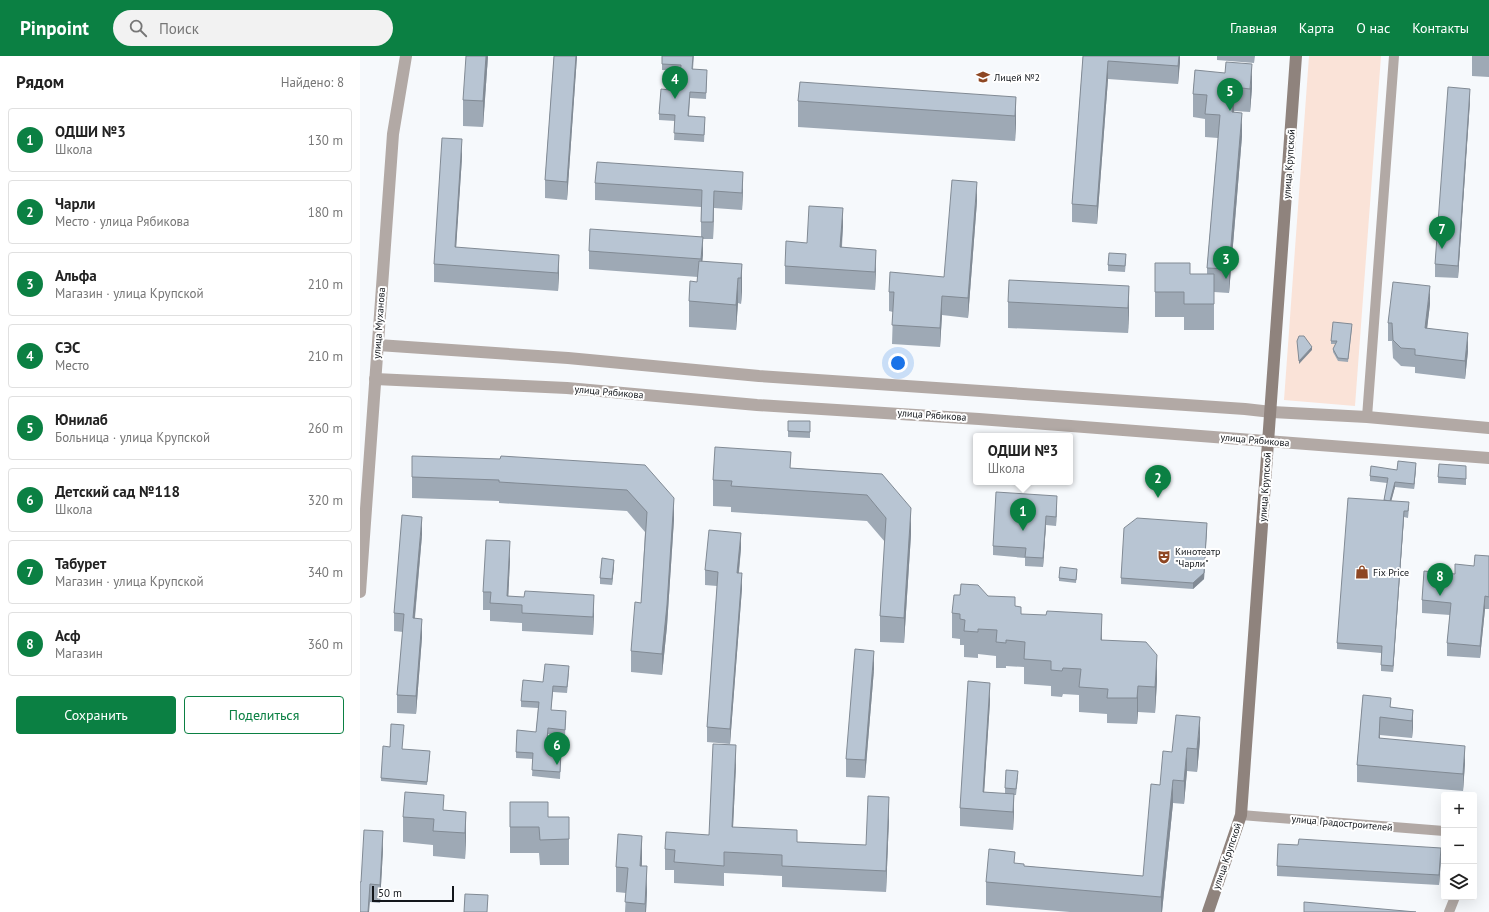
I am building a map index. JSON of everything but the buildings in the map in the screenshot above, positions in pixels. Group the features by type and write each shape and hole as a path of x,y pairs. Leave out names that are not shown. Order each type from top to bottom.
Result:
{"main road":[{"name":"улица Крупской","path":"1208,912 1241,815 1268,441 1272,412 1296,56"}],"street":[{"name":"улица Муханова","path":"360,592 392,134 406,56"},
{"path":"1367,417 1394,56"},
{"path":"378,345 568,358 759,376 1272,412 1367,417 1489,428"},
{"name":"улица Рябикова","path":"375,379 567,388 757,405 979,419 1489,458"},
{"name":"улица Градостроителей","path":"1241,815 1441,831"},
{"path":"1449,912 1454,900"}],"shaded area":[{"path":"1309,56 1381,56 1355,406 1284,400"}],"place":[{"name":"Лицей №2","path":"983,77"},
{"name":"СЭС","path":"675,99"},
{"name":"Юнилаб","path":"1230,111"},
{"name":"Табурет","path":"1442,249"},
{"name":"Альфа","path":"1226,279"},
{"name":"Чарли","path":"1158,498"},
{"name":"ОДШИ №3","path":"1023,531"},
{"name":"Кинотеатр \"Чарли\"","path":"1164,557"},
{"name":"Fix Price","path":"1362,572"},
{"name":"Асф","path":"1440,596"},
{"name":"Детский сад №118","path":"557,765"}]}
